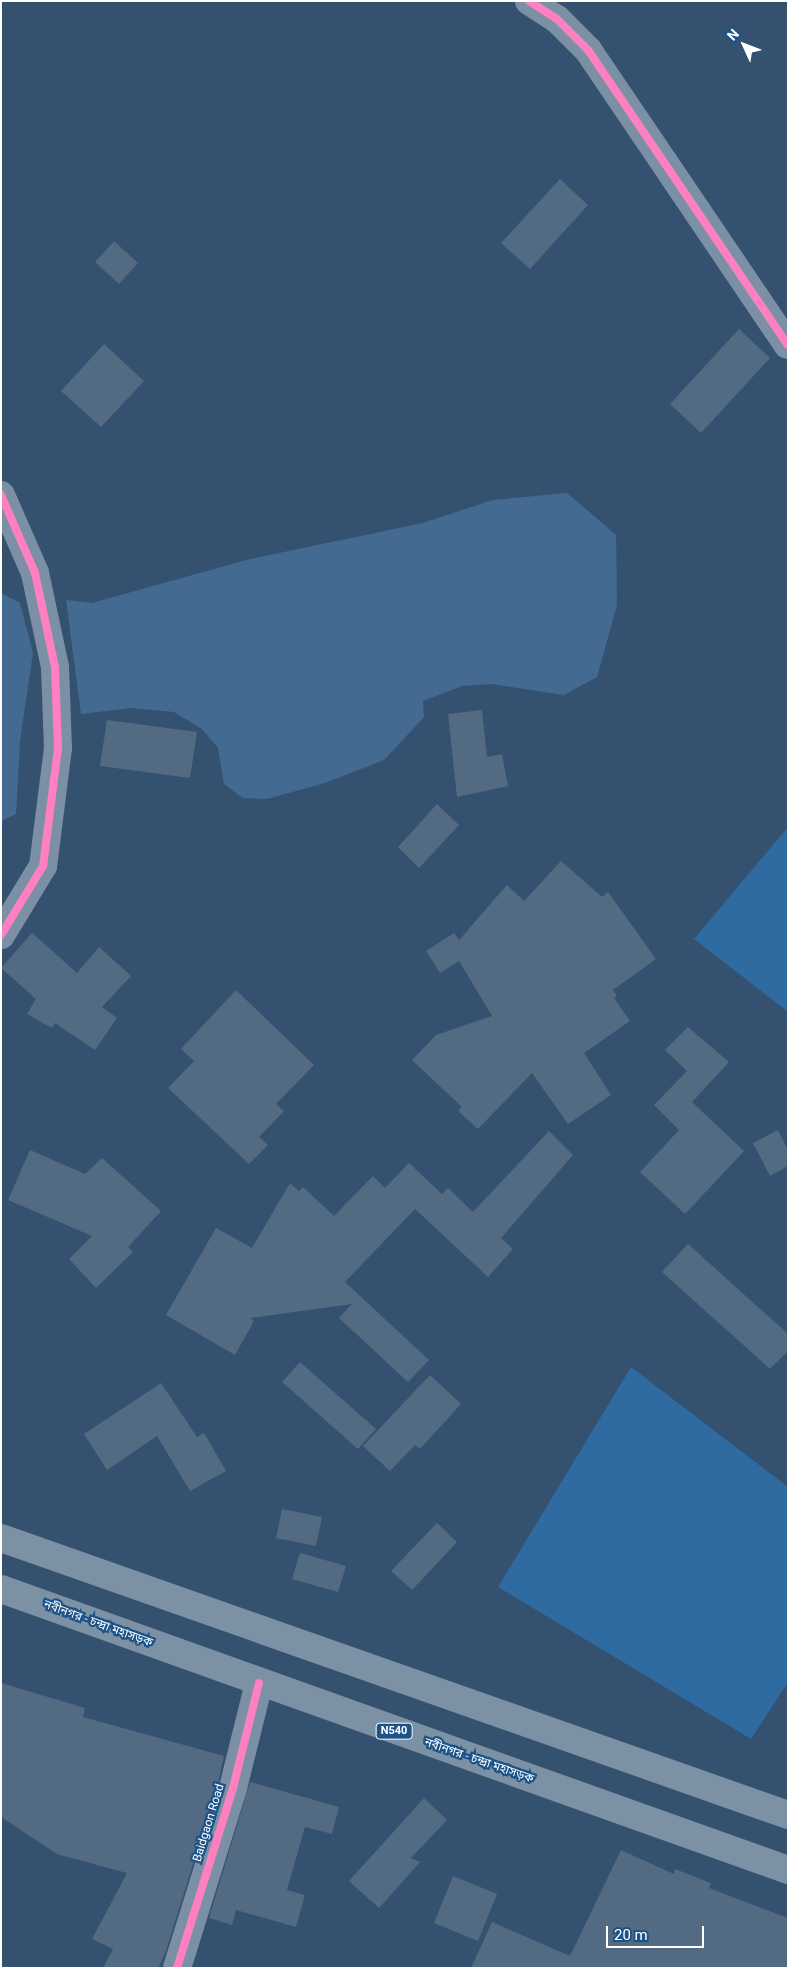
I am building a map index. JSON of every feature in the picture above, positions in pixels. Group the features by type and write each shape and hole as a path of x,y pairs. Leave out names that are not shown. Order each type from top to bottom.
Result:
{"highway":[{"path":"1,1538 788,1815"},
{"name":"নবীনগর - চন্দ্রা মহাসড়ক","path":"1,1589 259,1683 788,1870"}],"street":[{"path":"529,1 557,19 588,50 788,345"},
{"path":"1,495 34,572 55,667 58,748 43,866 1,935"},
{"name":"Baidgaon Road","path":"176,1968 232,1788 259,1683"}],"shaded area":[{"path":"567,493 616,535 617,605 597,677 564,695 491,684 462,686 423,701 424,717 384,760 325,783 267,799 243,798 224,784 218,748 202,729 174,712 131,708 81,714 66,600 92,603 250,559 423,523 493,500"},
{"path":"1,593 20,603 33,653 20,741 16,814 1,821"},
{"path":"788,827 788,1012 694,939"},
{"path":"631,1367 788,1487 788,1682 751,1739 498,1587"}],"building":[{"path":"560,179 588,205 530,269 501,243"},
{"path":"114,241 138,263 119,284 95,262"},
{"path":"739,329 770,358 701,433 670,404"},
{"path":"104,344 144,381 101,427 61,391"},
{"path":"482,710 487,757 502,754 508,786 457,797 448,714"},
{"path":"107,720 197,732 190,778 100,766"},
{"path":"437,804 459,825 419,868 398,847"},
{"path":"561,861 602,897 608,892 656,959 613,990 617,996 614,998 630,1021 584,1053 611,1095 568,1124 532,1073 478,1129 458,1111 462,1107 412,1060 436,1035 492,1016 459,961 440,973 426,951 454,933 459,940 507,885 524,901"},
{"path":"32,933 77,973 99,947 131,976 102,1007 117,1018 95,1050 55,1023 52,1028 27,1014 36,999 1,968"},
{"path":"236,990 314,1065 276,1104 284,1111 259,1137 268,1145 249,1164 168,1088 194,1061 181,1049"},
{"path":"688,1027 729,1062 692,1102 744,1151 685,1214 640,1172 679,1130 654,1105 687,1071 665,1050"},
{"path":"778,1130 788,1150 788,1166 770,1176 753,1143"},
{"path":"549,1131 573,1155 501,1238 513,1249 488,1277 415,1209 345,1282 429,1360 408,1382 339,1318 352,1304 250,1318 254,1321 235,1355 166,1315 216,1228 252,1248 290,1183 299,1191 303,1187 334,1216 373,1176 385,1188 409,1163 442,1194 448,1188 473,1212"},
{"path":"30,1150 85,1174 102,1158 161,1211 128,1247 133,1252 96,1288 69,1259 92,1236 8,1200"},
{"path":"688,1244 788,1334 788,1351 770,1369 662,1272"},
{"path":"300,1362 376,1429 358,1449 282,1382"},
{"path":"430,1375 461,1404 420,1449 415,1445 390,1471 363,1446"},
{"path":"161,1383 197,1437 204,1433 226,1471 190,1491 157,1436 107,1470 84,1434"},
{"path":"282,1509 322,1517 316,1546 276,1538"},
{"path":"437,1523 457,1542 412,1590 391,1571"},
{"path":"300,1553 346,1566 338,1592 292,1579"},
{"path":"1,1683 85,1708 83,1717 224,1756 218,1784 165,1954 158,1968 103,1968 113,1949 92,1939 127,1873 57,1854 1,1817"},
{"path":"250,1782 339,1807 332,1834 305,1827 287,1890 305,1895 296,1927 236,1910 232,1925 209,1918"},
{"path":"424,1798 447,1820 411,1858 420,1862 379,1908 349,1881"},
{"path":"621,1850 674,1874 675,1869 711,1883 709,1888 788,1918 788,1968 471,1968 492,1922 570,1956"},
{"path":"453,1876 497,1894 478,1941 434,1923"}],"cycle path":[{"path":"529,1 557,19 588,50 788,345"},
{"path":"1,495 35,573 55,667 58,748 43,866 1,935"},
{"path":"177,1968 233,1788 259,1683"}]}
